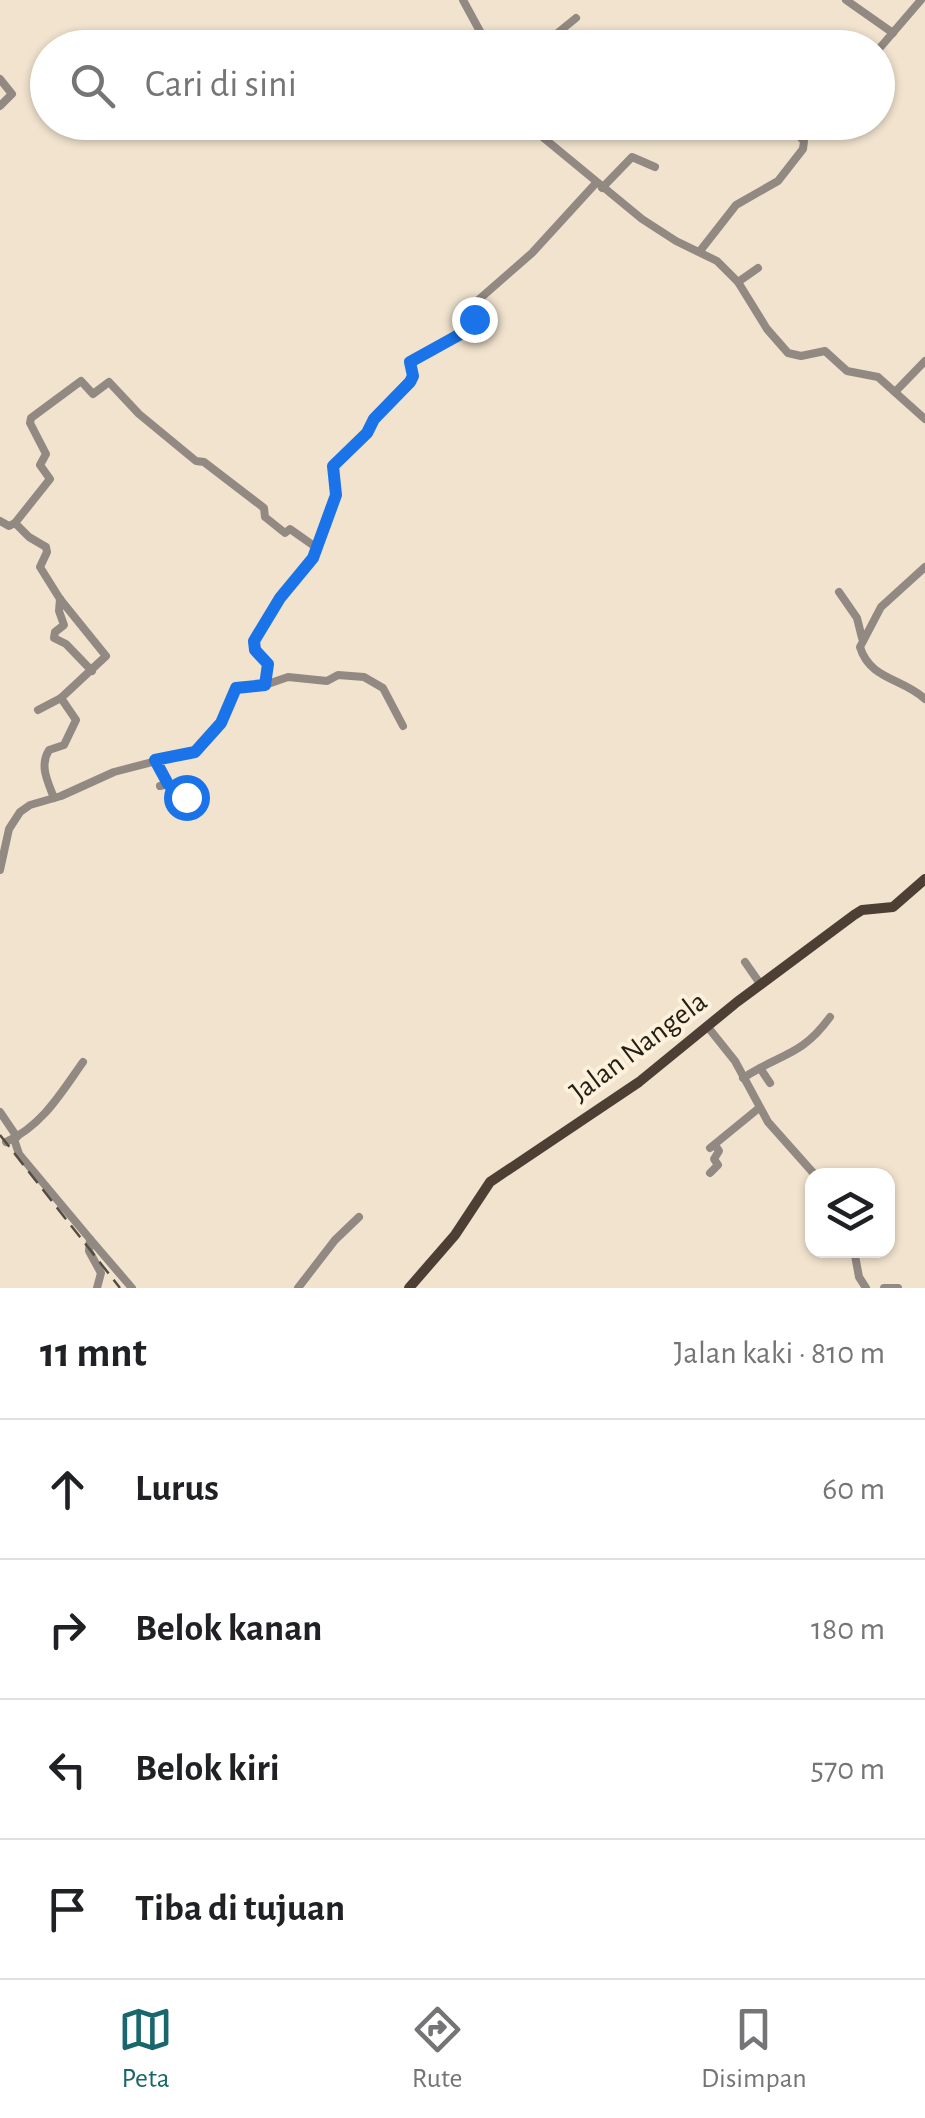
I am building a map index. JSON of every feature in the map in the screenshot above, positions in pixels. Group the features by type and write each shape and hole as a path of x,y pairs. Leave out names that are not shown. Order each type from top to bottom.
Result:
{"main road":[{"name":"Jalan Nangela","path":"409,1288 455,1236 490,1182 626,1092 854,915 862,910 894,907 925,879"}],"street":[{"path":"463,0 479,30"},
{"path":"846,0 888,30"},
{"path":"895,30 921,0"},
{"path":"561,30 576,18"},
{"path":"0,79 12,94 0,106"},
{"path":"548,140 599,185 669,237 717,261 738,282 767,329 788,353 801,356 825,352 847,371 875,375 925,418"},
{"path":"700,251 736,205 778,181 805,144 802,140"},
{"path":"265,685 268,664 255,650 254,641 280,598 310,564 336,495 333,466 410,382 410,362 468,328 473,322 471,310 476,302 532,254 632,156 655,167"},
{"path":"738,282 758,268"},
{"path":"895,392 925,361"},
{"path":"0,521 8,526 15,523 50,479 40,464 46,454 30,419 81,381 92,394 108,382 196,462 204,462 264,508 265,518 285,534 290,529 317,548"},
{"path":"15,523 47,550 40,566 60,598 92,672"},
{"path":"862,638 881,607 925,567"},
{"path":"839,592 857,618 862,654 884,677 913,689 925,699"},
{"path":"60,598 64,626 54,636 58,642 75,636"},
{"path":"38,710 61,698 106,656 75,636"},
{"path":"0,870 14,820 30,805 114,772 195,752 221,723 236,688 265,685 288,677 327,681 338,675 364,677 383,688 403,726"},
{"path":"54,798 44,759 49,750 64,745 76,720 61,698"},
{"path":"155,760 164,785 181,790 195,814"},
{"path":"181,790 191,784"},
{"path":"745,962 761,985"},
{"path":"743,1078 802,1049 830,1017"},
{"path":"707,1026 759,1108 809,1168"},
{"path":"12,1139 54,1105 83,1062"},
{"path":"760,1068 770,1083"},
{"path":"710,1172 718,1164 714,1159 719,1153 713,1146 759,1108"},
{"path":"0,1112 19,1154 132,1288"},
{"path":"298,1288 335,1240 359,1217"},
{"path":"90,1240 90,1251 101,1273 97,1288"},
{"path":"856,1258 862,1284"},
{"path":"884,1288 898,1288"}],"railway":[{"path":"0,1135 120,1288"}],"route":[{"path":"186,797 168,784 155,760 195,752 221,723 236,688 265,685 268,664 255,650 254,641 280,598 313,558 336,495 333,466 410,382 410,362 466,331 474,319"}]}
